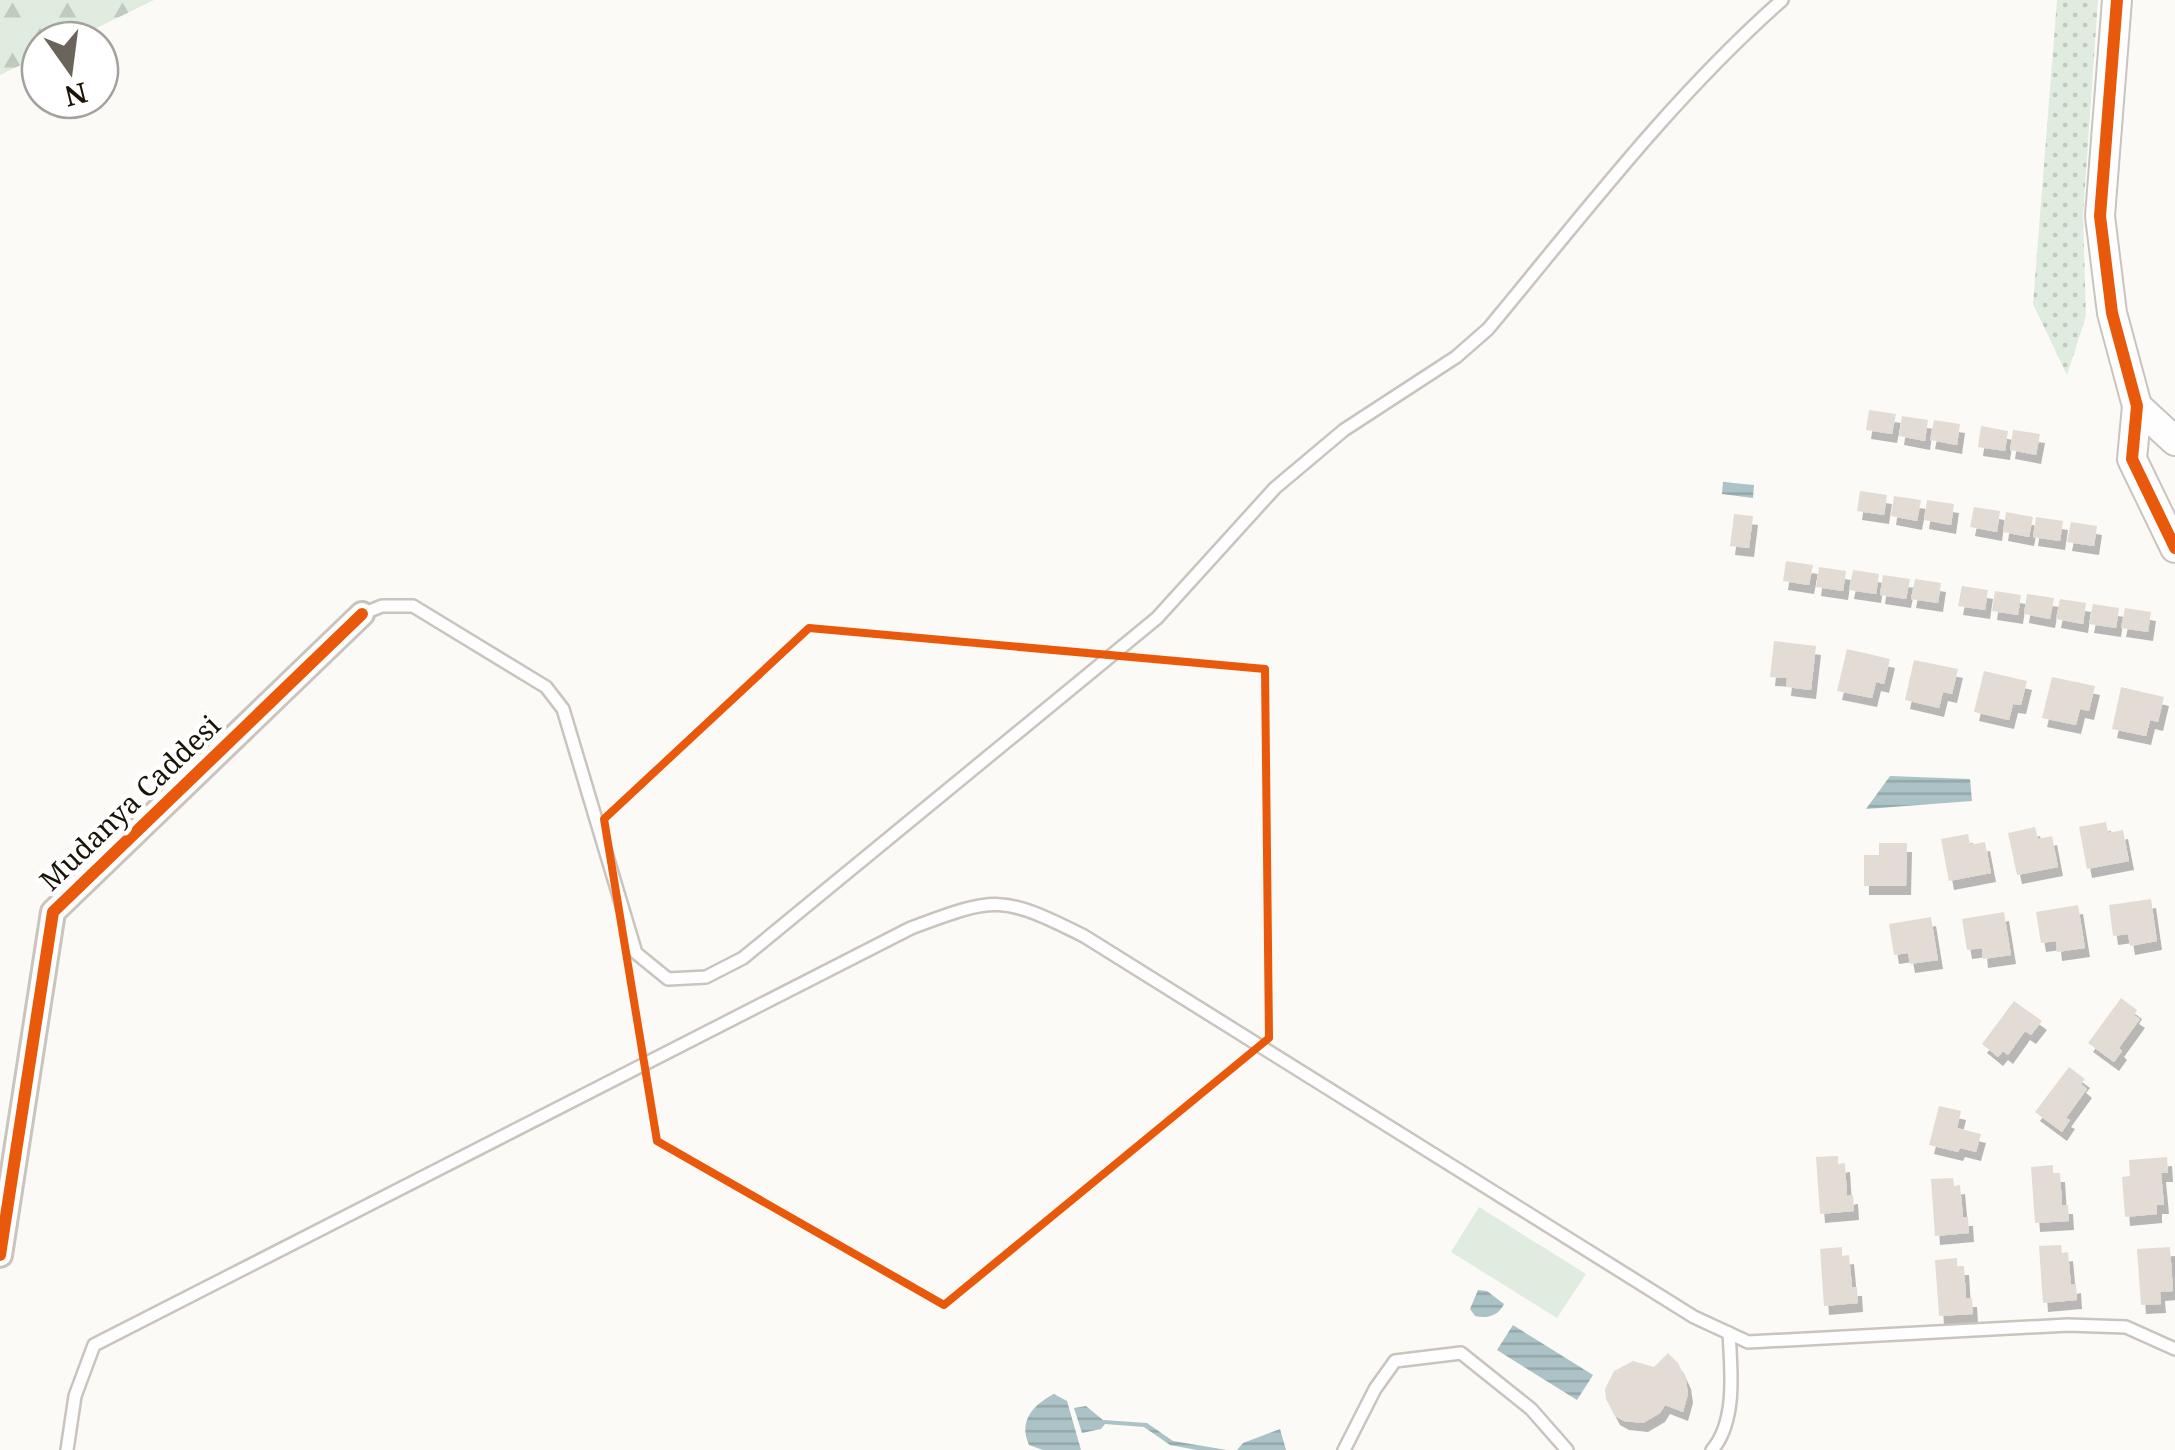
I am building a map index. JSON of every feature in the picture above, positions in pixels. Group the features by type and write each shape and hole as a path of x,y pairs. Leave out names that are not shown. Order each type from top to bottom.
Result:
{"street":[{"path":"2117,0 2100,216 2112,312 2137,406 2132,459 2175,548"},
{"path":"2137,406 2175,441"},
{"name":"Mudanya Caddesi","path":"0,1255 53,912 362,614"}],"lane":[{"path":"362,614 382,606 413,606 546,687 563,709 636,953 668,979 706,977 743,958 1156,618 1275,488 1302,464 1344,430 1456,358 1488,329 1681,99 1782,0"},
{"path":"67,1450 75,1396 94,1346 911,928 974,904 1008,904 1031,910 1084,936 1694,1318 1748,1342 2068,1325 2126,1327 2175,1350"},
{"path":"1712,1450 1722,1439 1731,1387 1730,1333"},
{"path":"1344,1450 1375,1390 1396,1361 1461,1353 1531,1409 1567,1450"}],"highlighted area":[{"path":"809,628 1265,669 1269,1038 944,1305 657,1141 604,819"}],"green space":[{"path":"0,0 154,0 113,20 20,20 20,66 0,75"},
{"path":"2057,0 2098,0 2083,215 2086,316 2067,375 2033,304"},
{"path":"1479,1207 1586,1274 1557,1318 1451,1252"}],"water":[{"path":"1723,482 1754,485 1753,498 1722,494"},
{"path":"1890,776 1970,779 1972,801 1866,809"},
{"path":"1478,1290 1487,1291 1504,1304 1499,1311 1488,1317 1475,1316 1470,1309"},
{"path":"1513,1325 1593,1375 1577,1400 1497,1350"},
{"path":"1054,1394 1067,1401 1081,1450 1043,1450 1029,1445 1027,1421 1040,1403"},
{"path":"1086,1406 1103,1420 1147,1423 1173,1441 1227,1450 1170,1445 1144,1427 1105,1424 1101,1429 1082,1433 1074,1408"},
{"path":"1280,1429 1286,1450 1237,1450 1243,1443"}],"building":[{"path":"1869,410 1896,414 1892,434 1866,430"},
{"path":"1902,416 1928,420 1925,441 1899,436"},
{"path":"1934,420 1960,424 1957,445 1930,440"},
{"path":"1981,426 2008,431 2005,451 1978,447"},
{"path":"2013,430 2040,434 2036,455 2010,450"},
{"path":"1860,491 1887,495 1884,515 1857,511"},
{"path":"1894,496 1921,500 1917,521 1891,516"},
{"path":"1927,500 1954,504 1951,525 1924,520"},
{"path":"1974,507 2000,511 1997,532 1970,527"},
{"path":"2006,512 2033,517 2029,537 2003,532"},
{"path":"1734,514 1753,516 1749,548 1730,546"},
{"path":"2036,517 2063,521 2060,541 2033,537"},
{"path":"2071,522 2097,526 2094,546 2067,542"},
{"path":"1786,561 1813,565 1809,585 1783,581"},
{"path":"1819,567 1846,571 1843,591 1816,587"},
{"path":"1853,570 1879,574 1876,594 1849,590"},
{"path":"1883,575 1910,579 1906,599 1880,595"},
{"path":"1915,579 1941,583 1938,603 1911,599"},
{"path":"1962,586 1988,590 1985,610 1958,606"},
{"path":"1995,591 2021,595 2018,615 1992,611"},
{"path":"2027,594 2054,598 2050,619 2024,614"},
{"path":"2060,599 2086,603 2083,624 2056,619"},
{"path":"2093,604 2119,608 2116,628 2089,624"},
{"path":"2125,608 2151,612 2148,632 2121,628"},
{"path":"1774,641 1816,646 1811,690 1786,687 1787,678 1770,677"},
{"path":"1847,649 1890,659 1884,684 1876,682 1872,698 1837,691"},
{"path":"1914,660 1958,669 1952,694 1943,692 1939,708 1905,700"},
{"path":"1984,671 2027,681 2021,705 2013,704 2009,720 1974,712"},
{"path":"2052,677 2095,686 2089,711 2080,709 2076,725 2042,718"},
{"path":"2121,687 2164,697 2158,722 2150,720 2146,736 2112,729"},
{"path":"2106,822 2108,833 2123,830 2129,861 2087,869 2079,827"},
{"path":"2035,827 2038,839 2052,836 2058,867 2017,875 2008,833"},
{"path":"1968,834 1970,845 1985,842 1991,873 1949,881 1941,839"},
{"path":"1879,843 1907,843 1906,886 1864,886 1864,855 1879,855"},
{"path":"2151,899 2157,941 2130,946 2128,934 2113,936 2109,905"},
{"path":"2078,905 2085,948 2057,952 2056,941 2041,943 2036,912"},
{"path":"2004,912 2011,955 1983,959 1982,948 1967,950 1962,919"},
{"path":"1931,917 1938,960 1910,964 1908,953 1894,955 1889,924"},
{"path":"2121,998 2137,1010 2134,1015 2140,1019 2114,1062 2088,1043"},
{"path":"2014,1001 2042,1021 2031,1035 2025,1031 2008,1055 2003,1051 1998,1057 1982,1044"},
{"path":"2069,1067 2085,1079 2081,1084 2087,1089 2066,1118 2070,1120 2062,1132 2035,1112"},
{"path":"1939,1106 1961,1111 1957,1128 1981,1134 1976,1152 1929,1145"},
{"path":"1838,1156 1838,1164 1845,1163 1847,1196 1853,1195 1854,1211 1820,1214 1816,1157"},
{"path":"2167,1157 2168,1173 2161,1173 2164,1205 2157,1205 2157,1214 2125,1217 2122,1177 2130,1176 2129,1160"},
{"path":"2053,1165 2053,1173 2060,1173 2062,1205 2068,1205 2069,1221 2035,1223 2031,1167"},
{"path":"1953,1178 1954,1186 1960,1185 1969,1233 1935,1236 1931,1179"},
{"path":"2061,1245 2062,1253 2068,1252 2071,1285 2076,1284 2077,1300 2043,1303 2039,1246"},
{"path":"1842,1247 1842,1256 1849,1255 1858,1303 1824,1306 1820,1249"},
{"path":"2170,1247 2173,1291 2160,1292 2161,1304 2141,1305 2137,1249"},
{"path":"1957,1258 1957,1266 1964,1266 1966,1298 1972,1298 1973,1314 1939,1316 1935,1260"},
{"path":"1668,1353 1686,1380 1688,1394 1683,1412 1665,1405 1660,1413 1643,1423 1615,1416 1605,1389 1614,1371 1633,1361 1654,1367"}],"cycle path":[{"path":"2117,0 2100,216 2112,313 2137,406 2132,459 2175,548"},
{"path":"0,1255 53,912 362,614"}]}
